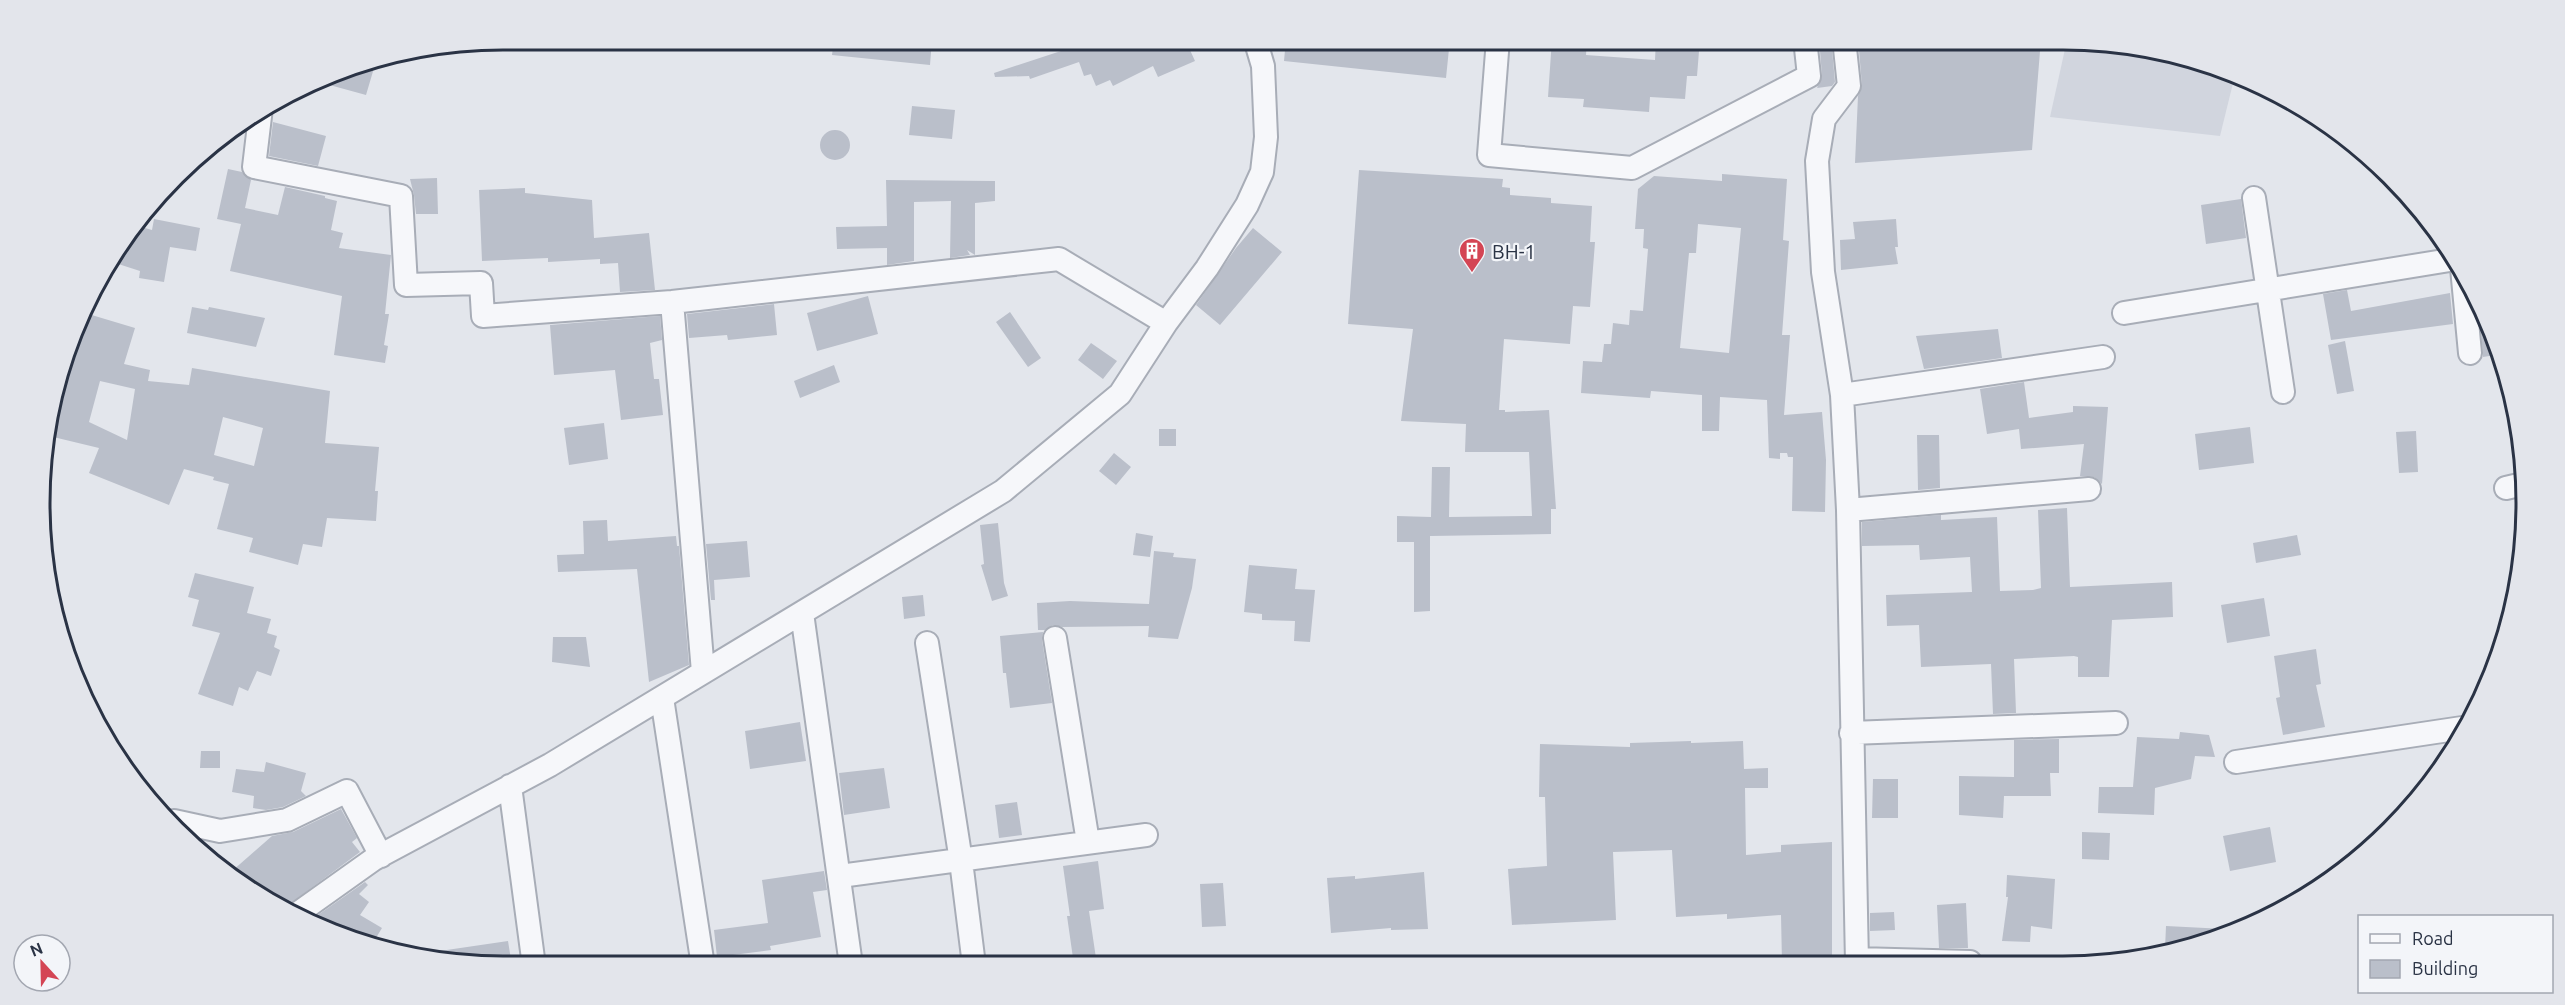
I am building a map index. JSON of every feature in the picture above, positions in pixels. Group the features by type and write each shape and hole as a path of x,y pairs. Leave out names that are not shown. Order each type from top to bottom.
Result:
{"street":[{"path":"303,910 381,856 510,786 662,698 1002,491 1120,394 1166,323 1213,259 1247,205 1262,172 1266,137 1263,66 1258,50"},
{"path":"1497,50 1489,155 1632,168 1809,76 1806,50"},
{"path":"1845,50 1849,86 1824,119 1817,161 1823,272 1842,395 1848,510 1857,956"},
{"path":"260,121 254,167 400,196 406,285 481,283 483,316 672,302 1059,259 1166,323"},
{"path":"2253,198 2283,392"},
{"path":"2124,314 2445,261"},
{"path":"2464,293 2470,353"},
{"path":"672,302 704,672"},
{"path":"1842,395 2103,357"},
{"path":"1848,510 2089,489"},
{"path":"802,614 850,956"},
{"path":"1055,638 1088,842"},
{"path":"927,643 961,861 973,956"},
{"path":"662,698 701,956"},
{"path":"1851,732 2116,723"},
{"path":"2236,762 2455,729"},
{"path":"510,786 533,956"},
{"path":"182,823 220,831 288,820 347,791 381,856"},
{"path":"840,876 1146,835"}],"shaded area":[{"path":"2065,50 2092,50 2151,58 2233,83 2220,136 2050,117"}],"building":[{"path":"833,50 931,50 930,65 832,55"},
{"path":"1064,50 1190,50 1195,61 1158,77 1153,66 1113,86 1110,80 1096,86 1091,74 1084,76 1079,62 1030,79 1029,76 995,77 994,73"},
{"path":"1285,50 1449,50 1446,78 1284,61"},
{"path":"1551,50 1586,50 1586,55 1655,60 1655,50 1699,50 1697,76 1687,76 1685,99 1650,97 1649,112 1583,107 1584,99 1548,97"},
{"path":"1820,50 1832,50 1835,82 1832,86 1817,88 1822,75"},
{"path":"1859,50 2040,50 2032,150 1855,163 1858,96 1862,85"},
{"path":"374,69 366,95 328,85"},
{"path":"912,106 955,110 952,139 909,135"},
{"path":"273,122 326,136 318,166 269,156"},
{"path":"835,130 846,134 850,145 846,156 835,160 824,156 820,145 824,134"},
{"path":"228,169 242,172 251,180 245,208 278,215 285,187 325,196 325,198 337,201 331,230 343,233 339,248 391,255 385,314 389,314 384,345 388,346 385,363 334,355 342,296 230,271 241,224 217,219"},
{"name":"BH-1","path":"1359,170 1503,179 1502,187 1510,188 1510,195 1551,198 1551,203 1592,206 1590,242 1595,242 1590,307 1573,306 1570,344 1504,339 1499,410 1505,410 1505,412 1549,410 1556,509 1551,509 1551,534 1430,536 1430,611 1414,612 1414,542 1397,542 1397,516 1431,517 1432,467 1450,467 1449,517 1532,516 1529,452 1465,452 1466,424 1401,421 1413,329 1348,324"},
{"path":"1722,174 1787,179 1783,240 1789,241 1782,335 1790,335 1784,415 1822,412 1826,460 1825,512 1792,511 1793,457 1788,457 1787,453 1780,453 1780,459 1769,458 1767,400 1720,397 1719,431 1702,431 1702,395 1651,391 1650,398 1581,393 1583,361 1602,362 1604,344 1611,344 1613,323 1629,325 1630,310 1643,311 1648,249 1643,248 1644,229 1635,229 1638,189 1654,176 1722,181","holes":["1698,224 1741,228 1729,353 1680,348 1689,253 1696,253"]},
{"path":"437,178 438,214 416,214 410,179"},
{"path":"886,180 995,181 995,201 975,203 975,255 967,250 970,255 950,258 951,201 914,202 914,261 887,265 887,248 837,249 836,227 887,226"},
{"path":"525,188 525,193 592,200 594,238 649,233 655,290 620,292 618,263 600,264 600,259 548,262 548,258 482,261 479,190"},
{"path":"2241,199 2246,238 2206,244 2201,205"},
{"path":"154,219 200,228 196,251 170,247 164,282 139,278 140,271 118,264 143,227 152,230"},
{"path":"1896,219 1898,247 1895,247 1898,264 1841,270 1840,240 1855,239 1853,222"},
{"path":"1253,228 1282,252 1220,325 1196,305"},
{"path":"2347,290 2351,311 2450,293 2453,324 2331,340 2323,294"},
{"path":"868,296 878,334 817,351 807,313"},
{"path":"774,304 777,335 728,340 727,335 689,338 687,314"},
{"path":"192,307 208,310 209,307 265,318 256,347 187,333"},
{"path":"1010,312 1041,358 1028,367 996,322"},
{"path":"90,315 135,328 124,364 150,370 148,381 189,385 192,368 330,391 325,443 379,447 375,491 378,491 376,521 327,518 322,547 303,544 298,565 249,552 253,538 217,529 229,484 213,480 214,477 184,469 169,505 89,473 99,448 54,437 65,385","holes":["100,381 135,389 127,440 89,422","223,417 263,428 254,466 214,455"]},
{"path":"660,316 662,340 650,343 654,379 659,379 663,415 621,420 615,370 554,375 550,325"},
{"path":"1998,329 2002,358 1924,369 1916,336"},
{"path":"2481,330 2491,356 2483,357"},
{"path":"2345,341 2354,391 2337,394 2328,345"},
{"path":"1091,343 1117,361 1103,379 1078,360"},
{"path":"834,365 840,382 800,398 794,381"},
{"path":"2024,382 2029,418 2073,412 2073,406 2108,407 2102,484 2094,477 2080,476 2084,444 2021,449 2019,429 1987,434 1980,389"},
{"path":"604,423 608,459 569,465 564,428"},
{"path":"2250,427 2254,463 2199,470 2195,434"},
{"path":"1159,429 1176,429 1176,446 1159,446"},
{"path":"2416,431 2418,472 2399,473 2396,432"},
{"path":"1917,435 1939,435 1940,488 1918,490"},
{"path":"1114,453 1131,467 1116,485 1099,471"},
{"path":"2067,508 2070,587 2172,582 2173,617 2112,620 2109,677 2078,677 2078,657 2074,656 2014,659 2016,713 1993,714 1991,664 1921,667 1919,625 1887,626 1886,595 1972,592 1970,557 1920,560 1919,545 1862,546 1862,522 1941,515 1941,520 1997,517 2000,591 2033,590 2041,588 2038,510"},
{"path":"607,520 608,541 676,536 677,546 679,546 689,665 649,682 637,569 558,572 557,555 584,554 583,521"},
{"path":"998,523 1004,583 1008,596 992,601 981,565 984,564 980,525"},
{"path":"1136,533 1153,536 1150,557 1133,555"},
{"path":"2297,535 2301,555 2256,563 2253,543"},
{"path":"747,541 750,577 714,580 715,600 711,600 706,544"},
{"path":"1154,551 1174,553 1173,557 1196,559 1192,588 1178,639 1148,637 1149,626 1062,627 1053,625 1045,630 1038,630 1037,603 1070,601 1149,604"},
{"path":"1249,565 1297,569 1295,589 1315,590 1310,642 1294,641 1295,621 1262,620 1262,614 1244,612"},
{"path":"195,573 254,587 247,613 271,619 267,633 277,636 274,647 280,650 271,676 257,671 248,691 239,687 233,706 198,694 220,633 192,626 199,600 188,597"},
{"path":"923,595 925,616 904,619 902,597"},
{"path":"2264,598 2270,636 2227,643 2221,605"},
{"path":"1043,632 1042,640 1052,703 1010,708 1006,673 1003,673 1000,636"},
{"path":"553,637 586,637 590,667 552,662"},
{"path":"2316,649 2321,684 2316,685 2325,727 2283,735 2276,698 2280,697 2274,656"},
{"path":"800,722 806,761 750,769 745,731"},
{"path":"2180,732 2209,735 2215,757 2195,756 2191,779 2155,788 2154,815 2098,813 2099,787 2133,787 2137,737 2179,739"},
{"path":"2059,739 2059,773 2050,773 2051,796 2004,796 2003,818 1959,815 1959,776 2014,777 2014,740"},
{"path":"1743,741 1744,769 1768,768 1768,788 1745,788 1746,855 1781,852 1781,845 1832,842 1832,956 1782,956 1781,915 1727,919 1727,914 1676,917 1672,850 1613,852 1616,920 1512,925 1508,869 1547,866 1545,797 1539,797 1540,744 1630,747 1630,743"},
{"path":"201,751 220,751 220,768 200,768"},
{"path":"266,762 306,773 301,791 306,796 283,807 266,810 253,808 254,796 232,792 236,769 264,772"},
{"path":"884,768 890,808 844,815 839,773"},
{"path":"1873,779 1898,779 1898,818 1872,818"},
{"path":"1017,802 1022,835 999,838 995,805"},
{"path":"341,809 357,838 352,842 360,852 291,903 235,868 272,836 293,832"},
{"path":"2270,827 2276,862 2230,871 2223,836"},
{"path":"2082,832 2110,833 2109,860 2082,859"},
{"path":"1098,861 1104,909 1089,911 1096,956 1073,956 1063,866"},
{"path":"824,871 827,890 813,892 821,937 770,946 771,950 717,956 714,930 768,923 762,880"},
{"path":"1424,872 1428,929 1391,930 1391,928 1331,933 1327,878 1355,876 1355,879"},
{"path":"2007,875 2055,879 2052,929 2031,926 2030,942 2002,941 2008,897 2006,897"},
{"path":"365,882 368,885 359,894 369,902 360,915 382,928 376,937 317,916"},
{"path":"1223,883 1226,926 1202,927 1200,884"},
{"path":"1966,903 1968,948 1939,948 1937,905"},
{"path":"1894,912 1895,930 1870,931 1870,913"},
{"path":"2166,926 2215,928 2180,940 2165,944"},
{"path":"508,941 510,956 473,955 438,951"}],"place":[{"name":"BH-1","path":"1472,274"}]}
